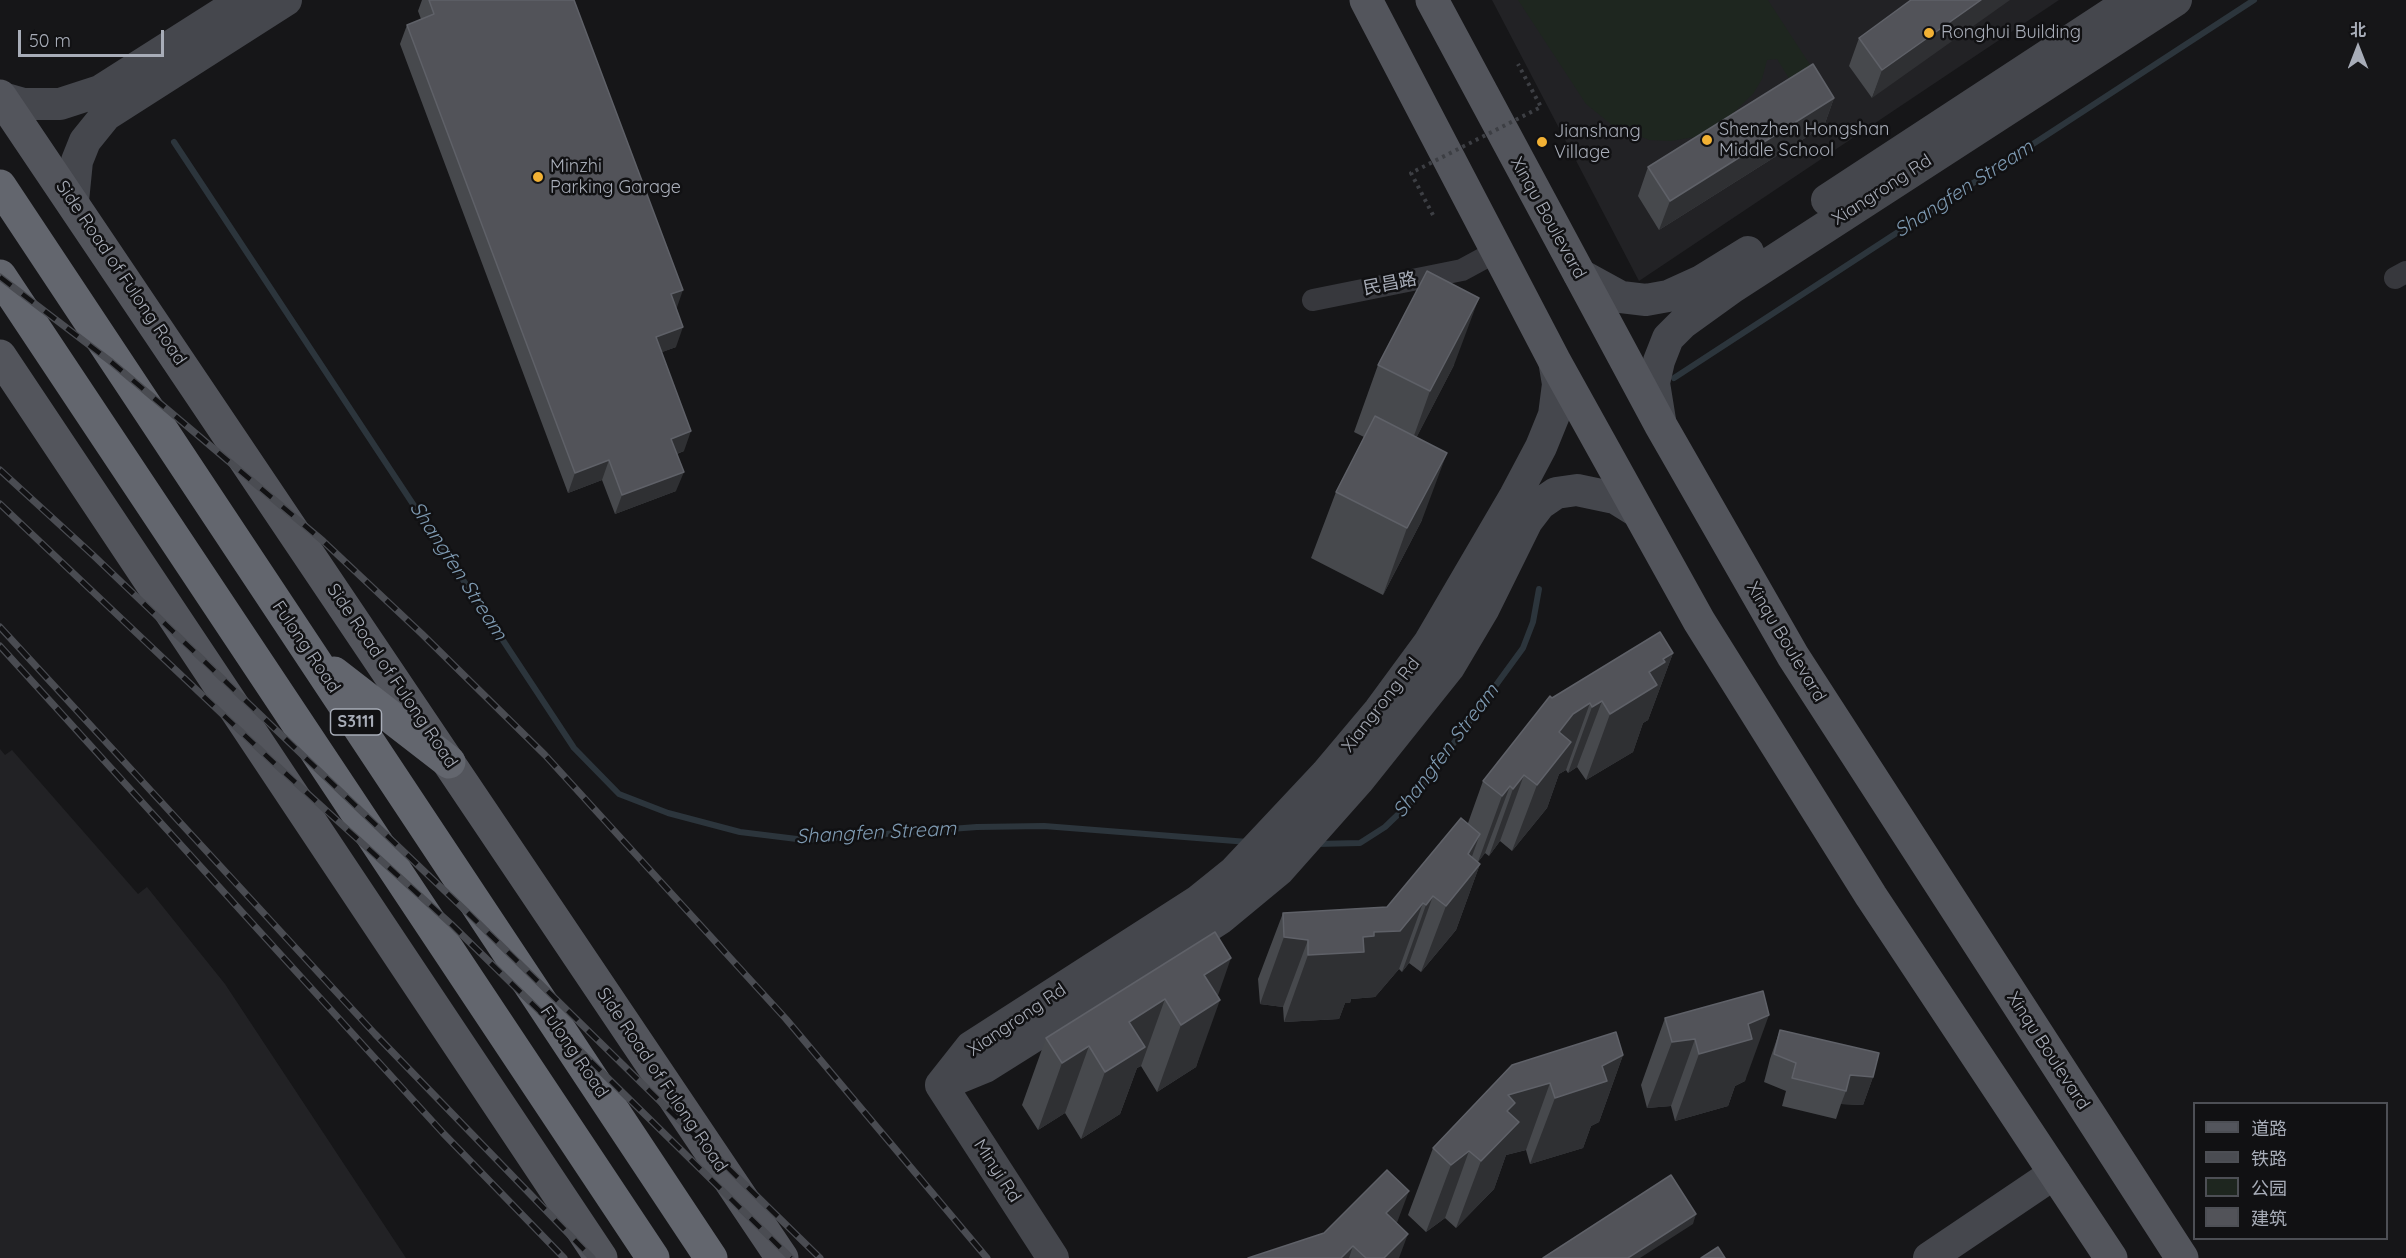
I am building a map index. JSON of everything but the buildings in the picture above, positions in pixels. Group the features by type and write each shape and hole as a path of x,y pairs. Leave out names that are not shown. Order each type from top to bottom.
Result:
{"highway":[{"name":"Fulong Road","path":"0,186 711,1258"},
{"name":"S3111","path":"0,276 653,1258"},
{"path":"312,657 449,762"}],"main road":[{"path":"1,97 42,105 60,104 91,95 243,0"},
{"path":"73,201 77,161 85,141 101,120 286,0"},
{"path":"1366,0 1554,360 1636,511 1782,758 2111,1258"},
{"name":"Xinqu Boulevard","path":"1432,0 1660,424 1805,675 2182,1258"},
{"name":"Xiangrong Rd","path":"1579,274 1621,297 1646,300 1668,296 1701,281 2132,0"},
{"name":"Xiangrong Rd","path":"1660,424 1654,383 1659,361 1668,338 1683,323 1753,274 2176,0"},
{"name":"Side Road of Fulong Road","path":"1,97 782,1258"},
{"path":"0,356 601,1258"},
{"name":"Xiangrong Rd","path":"940,1085 971,1047 1170,920 1234,872 1326,774 1380,711 1429,643 1541,447 1554,415 1558,384 1554,360"},
{"name":"Xiangrong Rd","path":"940,1085 985,1067 1221,918 1279,870 1358,781 1449,667 1484,608 1527,521 1540,504 1556,493 1577,490 1615,498 1636,511"},
{"name":"Minyi Rd","path":"940,1085 1053,1258"},
{"path":"1929,1258 2055,1173"}],"street":[{"name":"民昌路","path":"1313,300 1462,270 1497,251"}],"path":[{"path":"1433,215 1411,173 1541,107 1518,64"}],"shaded area":[{"name":"Shenzhen Hongshan Middle School","path":"1492,0 2059,0 1639,281"},
{"path":"0,749 5,755 12,750 138,894 147,887 225,984 406,1258 0,1258"}],"green space":[{"path":"1518,0 1768,0 1816,74 1795,88 1777,59 1767,60 1762,79 1753,94 1729,117 1695,137 1671,141 1649,140 1612,125 1586,104"}],"waterway":[{"name":"Shangfen Stream","path":"1674,378 2254,0"},
{"name":"Shangfen Stream","path":"174,142 574,748 619,794 668,813 740,832 805,840 977,827 1044,826 1248,842"},
{"name":"Shangfen Stream","path":"1316,844 1360,843 1385,827 1410,803 1523,648 1533,622 1539,589"}],"railway":[{"path":"0,277 110,361 323,541 545,755 786,1019 987,1258"},
{"path":"0,470 94,556 469,914 820,1258"},
{"path":"0,504 273,762 451,924 791,1258"},
{"path":"0,627 375,1034 592,1258"},
{"path":"0,646 443,1133 564,1258"}],"place":[{"name":"Ronghui Building","path":"1929,33"},
{"name":"Shenzhen Hongshan Middle School","path":"1707,140"},
{"name":"Jianshang Village","path":"1542,142"},
{"name":"Minzhi Parking Garage","path":"538,177"}]}
